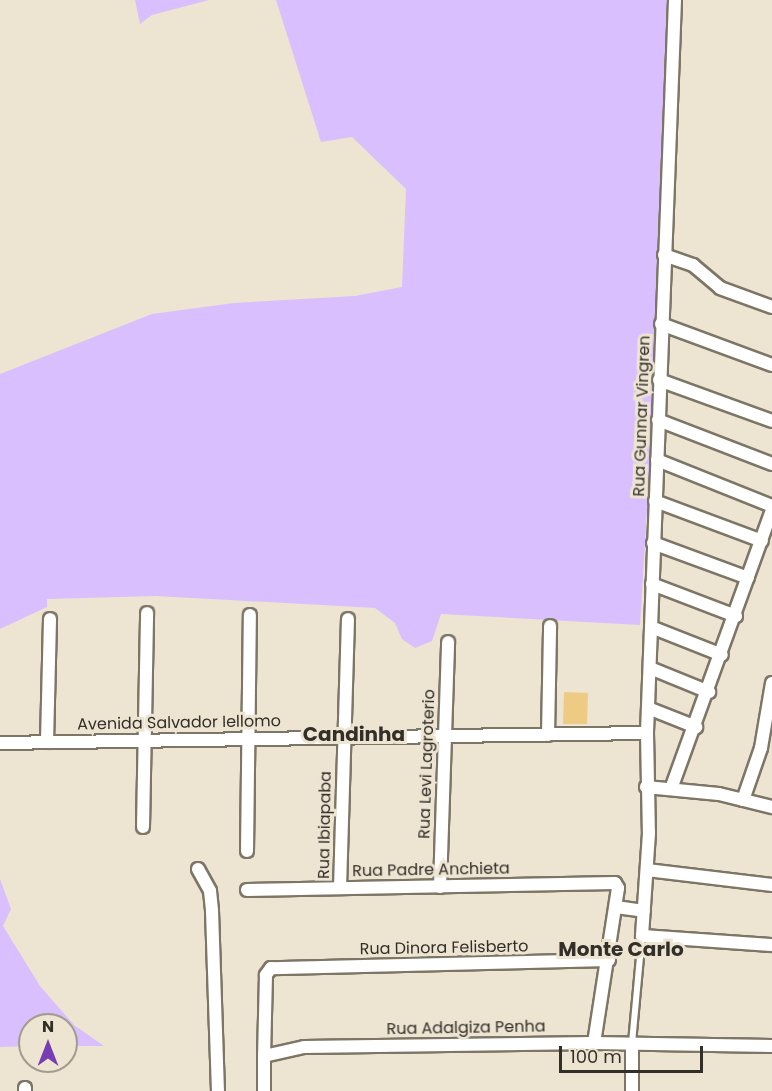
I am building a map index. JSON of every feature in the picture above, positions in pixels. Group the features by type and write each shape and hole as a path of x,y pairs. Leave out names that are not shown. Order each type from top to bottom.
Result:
{"street":[{"name":"Rua Gunnar Vingren","path":"642,936 650,833 646,787 647,734 675,0"},
{"path":"664,255 693,265 720,288 772,307"},
{"path":"661,324 772,364"},
{"path":"659,380 772,421"},
{"path":"658,420 772,464"},
{"path":"657,460 772,508 709,692 671,789"},
{"path":"655,501 762,541"},
{"path":"653,543 748,578"},
{"path":"652,584 736,616"},
{"path":"143,827 147,613"},
{"path":"247,851 246,739 250,615"},
{"name":"Rua Ibiapaba","path":"340,888 348,618"},
{"path":"47,742 50,619"},
{"path":"548,735 550,626"},
{"path":"651,627 722,655"},
{"name":"Rua Levi Lagroterio","path":"440,887 448,642"},
{"path":"650,668 709,692"},
{"path":"743,800 761,748 772,683"},
{"path":"648,708 696,727"},
{"name":"Avenida Salvador Iellomo","path":"0,743 647,734"},
{"path":"646,787 743,800 772,807"},
{"path":"198,869 210,891 212,911 218,1091"},
{"path":"647,870 772,885"},
{"name":"Rua Padre Anchieta","path":"247,890 615,883 618,888 616,908"},
{"path":"594,1043 616,908 644,911"},
{"path":"642,936 772,945"},
{"name":"Rua Dinora Felisberto","path":"264,1056 266,975 271,968 609,960"},
{"name":"Rua Adalgiza Penha","path":"264,1056 304,1047 594,1043 772,1046"},
{"path":"632,1044 632,1091"},
{"path":"264,1056 264,1091"}],"lane":[{"path":"632,1044 642,936"}],"shaded area":[{"path":"135,0 209,0 152,15 140,24"},
{"path":"276,0 669,0 662,264 640,625 441,614 432,641 415,648 402,639 395,623 375,608 156,596 47,599 47,607 0,629 0,374 152,314 234,303 355,296 402,287 406,189 352,137 321,142"},
{"path":"0,879 11,909 3,926 40,986 64,1013 18,1013 18,1046 0,1047"},
{"path":"78,1028 104,1046 78,1046"}],"building":[{"path":"564,692 588,693 587,724 563,724"}],"district":[{"name":"Candinha","path":"354,734"},
{"name":"Monte Carlo","path":"621,949"}]}
